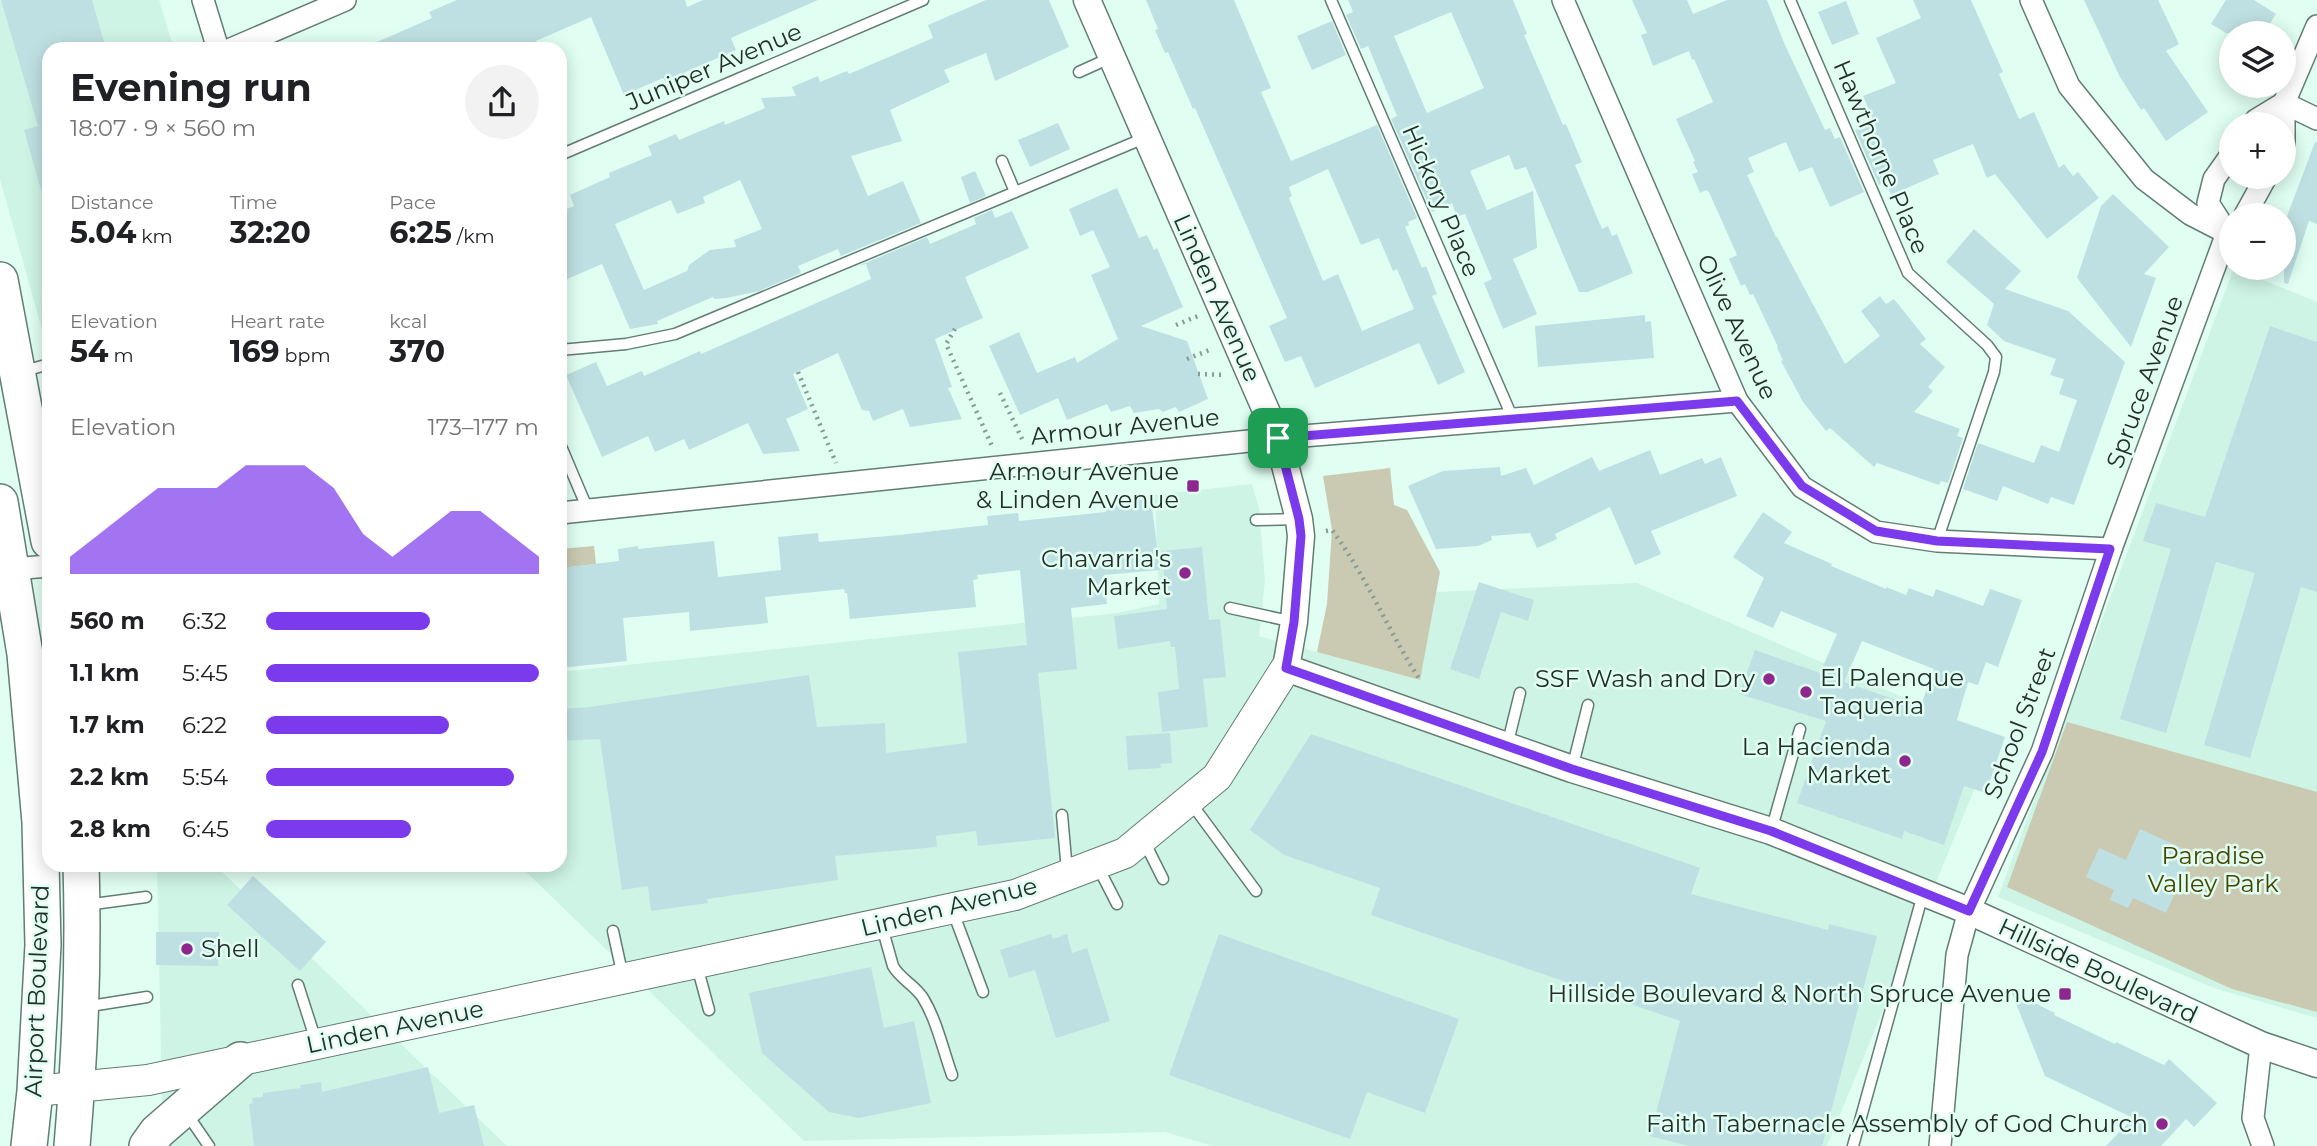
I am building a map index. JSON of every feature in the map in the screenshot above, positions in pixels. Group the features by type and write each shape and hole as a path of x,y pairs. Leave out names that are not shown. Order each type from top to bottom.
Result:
{"main road":[{"path":"0,280 33,369 42,466"},
{"name":"Airport Boulevard","path":"0,502 26,667 40,822 43,945 35,1091 29,1146"},
{"name":"Linden Avenue","path":"35,1091 148,1080 1015,895 1125,853 1217,777 1286,668"},
{"name":"Airport Boulevard","path":"72,1146 80,1008 81,872"},
{"path":"147,1146 157,1132 240,1060"}],"street":[{"path":"203,0 216,42"},
{"path":"247,42 345,0"},
{"name":"Linden Avenue","path":"1087,0 1278,438 1300,527 1294,622 1286,668"},
{"name":"Olive Avenue","path":"1563,0 1737,401 1802,486 1876,531 1937,541 2110,549"},
{"path":"2031,0 2068,86 2144,179 2190,214 2219,227"},
{"path":"2284,112 2284,103 2317,26"},
{"path":"2284,103 2317,119"},
{"path":"2269,112 2284,103"},
{"path":"2219,173 2214,180 2208,203 2219,218"},
{"name":"Spruce Avenue","path":"2110,549 2219,258"},
{"name":"Armour Avenue","path":"567,512 1278,438 1737,401"},
{"name":"School Street","path":"1940,1146 1957,955 1969,911 2042,752 2110,549"},
{"path":"12,569 42,567"},
{"name":"Hillside Boulevard","path":"1286,668 1572,769 1771,831 1924,891 2261,1045 2317,1064"},
{"path":"2261,1045 2253,1118 2263,1146"}],"lane":[{"name":"Juniper Avenue","path":"567,152 923,0"},
{"name":"Hickory Place","path":"1331,0 1513,419"},
{"name":"Hawthorne Place","path":"1790,0 1908,273 1987,345 1996,357 1994,372 1937,541"},
{"path":"1079,72 1112,58"},
{"path":"567,349 626,344 675,334 1147,137"},
{"path":"1002,161 1015,192"},
{"path":"567,460 588,510"},
{"path":"1256,520 1300,527"},
{"path":"1230,608 1294,622"},
{"path":"1507,746 1520,693"},
{"path":"1572,769 1588,705"},
{"path":"1771,831 1800,729"},
{"path":"1189,800 1256,891"},
{"path":"1062,814 1068,875"},
{"path":"1143,838 1163,879"},
{"path":"1096,864 1117,904"},
{"path":"1853,1146 1924,891"},
{"path":"83,905 146,897"},
{"path":"952,909 983,992"},
{"path":"881,924 893,967 923,999 952,1075"},
{"path":"612,930 623,977"},
{"path":"696,963 709,1010"},
{"path":"298,985 316,1044"},
{"path":"80,1008 146,997"},
{"path":"184,1109 209,1146"}],"path":[{"path":"955,329 946,344 1001,466"},
{"path":"798,372 845,483"},
{"path":"1000,393 1033,463"},
{"path":"1300,527 1332,530 1351,555 1420,680"}],"shaded area":[{"path":"0,0 159,0 172,42 42,42 42,330 0,179"},
{"path":"2229,280 2263,280 2317,302 2317,1018 2214,988 1998,897"},
{"path":"1252,484 1259,508 1265,580 1259,636 1419,680 1436,592 1637,583 1996,737 1827,1146 1213,1146 1165,1132 804,1141 526,872 567,872 567,671 1117,613 1159,604 1155,495"},
{"path":"157,872 222,872 507,1146 163,1146"}],"green space":[{"path":"1390,468 1394,505 1407,510 1440,572 1420,680 1317,652 1327,604 1332,530 1323,476"},
{"path":"594,546 596,564 567,567 567,548"},
{"name":"Paradise Valley Park","path":"2067,722 2317,792 2317,1012 2232,989 2007,887"}],"building":[{"path":"1,0 92,0 104,42 42,42 42,193 24,130 38,126"},
{"path":"457,0 685,0 687,7 703,0 818,0 731,38 736,50 665,81 663,78 624,95 591,17 536,42 377,42 432,18 429,12"},
{"path":"986,0 1049,0 1069,47 995,81 986,53 944,70 950,82 890,110 902,141 851,156 868,196 903,181 921,223 841,256 838,249 798,266 801,273 759,291 727,298 713,297 657,321 658,324 630,329 602,264 567,279 567,209 574,206 570,195 610,177 609,173 652,155 648,146 676,134 679,140 724,121 725,125 765,108 761,98 796,96 792,87 818,76 820,82 847,71 849,74 933,38 928,25","holes":["740,180 762,229 734,240 736,247 710,250 689,265 687,271 644,290 615,224 671,200 677,214 705,203 703,197"]},
{"path":"1146,0 1234,0 1271,88 1261,92 1291,161 1377,125 1417,218 1408,222 1409,225 1405,227 1422,268 1426,266 1437,294 1432,296 1465,372 1438,385 1419,343 1315,388 1301,356 1285,362 1269,326 1287,318 1195,108 1193,109 1168,52 1165,53 1155,30 1158,29","holes":["1328,169 1361,245 1379,238 1393,271 1397,269 1414,309 1362,331 1338,274 1323,281 1289,198 1292,196 1289,187"]},
{"path":"1348,0 1513,0 1527,34 1524,35 1582,162 1575,165 1602,229 1608,226 1612,236 1617,234 1633,273 1588,292 1579,292 1526,167 1515,170 1509,155 1470,171 1487,210 1533,191 1537,248 1513,259 1537,314 1503,329 1484,283 1492,279 1465,214 1457,217 1452,203 1432,212 1391,119 1397,116 1368,46 1361,49 1346,15 1353,12","holes":["1451,12 1484,88 1427,113 1394,36"]},
{"path":"1632,0 1687,0 1693,14 1727,0 1767,0 1825,130 1830,128 1835,139 1840,137 1864,192 1830,207 1812,167 1799,172 1786,142 1748,158 1754,172 1747,175 1776,237 1845,364 1880,336 1861,311 1880,296 1886,304 1894,299 1926,339 1920,344 1945,367 1928,387 1933,391 1914,412 1960,429 1957,436 1963,438 1948,483 1941,481 1939,485 1877,463 1874,467 1830,428 1826,431 1803,402 1781,361 1783,360 1778,347 1753,294 1750,295 1745,284 1741,286 1729,259 1737,255 1709,192 1706,190 1700,193 1692,174 1698,172 1693,162 1695,161 1676,119 1713,102 1689,51 1653,66 1641,35 1647,33"},
{"path":"1913,0 1971,0 2003,72 1999,74 2019,119 2034,112 2059,168 2064,164 2073,176 2078,172 2099,198 2047,239 1995,174 1987,178 1973,144 1933,160 1939,174 1891,195 1885,182 1879,185 1855,130 1874,122 1863,96 1896,83 1876,38 1921,18"},
{"path":"2084,0 2158,0 2179,44 2166,51 2208,112 2166,141 2144,108 2141,110 2120,77"},
{"path":"2226,0 2254,0 2276,14 2272,21 2219,21 2219,29 2211,24"},
{"path":"1846,1 1859,34 1832,45 1818,12"},
{"path":"1332,21 1346,55 1312,70 1297,36"},
{"path":"1058,123 1070,149 1030,167 1018,140"},
{"path":"2317,142 2317,224 2309,221 2296,260 2296,203 2292,203"},
{"path":"975,171 986,196 970,203 961,177"},
{"path":"1117,188 1139,238 1147,235 1154,250 1157,248 1183,307 1141,326 1187,341 1208,399 1179,412 1176,407 1163,412 1159,409 1134,413 1130,406 1111,412 1107,404 1067,420 1058,398 1020,415 989,346 1019,332 1037,373 1075,357 1077,363 1118,339 1091,275 1110,267 1093,230 1080,236 1069,209"},
{"path":"2113,194 2169,247 2144,274 2156,278 2131,347 2077,278 2101,206"},
{"path":"992,210 995,218 1012,211 1029,248 965,277 983,318 935,339 952,387 948,388 962,419 910,427 903,409 873,421 869,411 862,410 838,353 793,374 808,409 786,419 800,451 763,454 748,423 689,450 684,439 655,452 648,436 602,457 567,375 596,362 607,386 642,371 644,376 700,351 701,354 871,279 866,264 858,266 927,237 930,244 976,224 974,218"},
{"path":"1974,229 2021,271 2005,289 2068,311 2125,362 2074,505 2051,497 2048,504 2003,486 1997,501 1963,489 1978,443 2034,463 2041,445 2059,452 2077,400 2059,394 2064,379 2050,375 2056,359 2004,341 1987,325 1994,304 1946,262"},
{"path":"1645,315 1645,322 1651,321 1654,358 1538,367 1535,326"},
{"path":"2270,326 2317,342 2317,592 2301,587 2250,758 2204,745 2255,573 2216,562 2166,733 2120,719 2171,549 2143,541 2156,503 2205,517"},
{"path":"1650,450 1660,475 1702,458 1705,464 1721,457 1737,496 1651,531 1661,554 1635,565 1610,507 1555,534 1557,539 1537,548 1530,533 1491,536 1492,540 1478,546 1436,549 1408,486 1443,471 1500,467 1501,476 1526,468 1534,485 1592,457 1599,471"},
{"path":"1151,499 1160,570 1104,575 1107,604 1071,608 1077,669 1038,673 1055,838 978,846 976,831 936,836 937,847 835,856 838,880 707,899 708,903 651,911 648,886 622,890 600,739 567,741 567,709 809,675 817,727 885,723 886,753 967,743 958,652 1027,645 1020,570 977,575 978,579 973,580 976,607 850,619 847,593 844,589 765,597 768,623 690,631 689,612 623,618 627,661 567,667 567,567 619,561 618,549 714,541 718,577 781,570 778,537 818,533 819,542 899,535 988,525 987,516 1018,513 1019,521 1106,512 1105,504"},
{"path":"1763,512 1792,532 1784,543 1886,589 1906,595 1909,588 1933,597 1936,589 1983,606 1990,589 2022,600 1998,667 1986,662 1978,685 1968,682 1957,720 2005,737 1986,793 1964,786 1944,845 1904,831 1902,839 1797,803 1826,721 1739,694 1755,650 1820,673 1837,634 1781,611 1773,628 1746,616 1764,578 1733,557","holes":["1862,641 1934,669 1920,708 1844,682"]},
{"path":"1202,547 1209,620 1220,619 1226,677 1203,679 1208,727 1162,732 1158,692 1179,689 1175,647 1171,647 1170,641 1118,649 1114,616 1167,609 1162,551"},
{"path":"1479,582 1534,600 1528,621 1501,612 1479,679 1450,669"},
{"path":"1170,733 1172,763 1160,764 1161,768 1128,770 1126,736"},
{"path":"1311,734 1700,868 1691,894 1828,930 1829,924 1877,936 1822,1146 1689,1146 1650,1136 1680,1021 1371,915 1380,888 1284,855 1250,830"},
{"path":"2140,829 2193,853 2166,913 2133,898 2128,908 2110,900 2114,890 2086,877 2099,848 2126,860"},
{"path":"253,876 326,942 300,971 227,905"},
{"name":"Shell","path":"156,932 219,932 218,966 156,965"},
{"path":"1051,934 1053,939 1067,934 1072,953 1087,948 1110,1021 1056,1038 1035,970 1009,978 1000,950"},
{"path":"1219,934 1459,1019 1425,1113 1367,1092 1350,1139 1169,1075"},
{"path":"871,967 884,1028 914,1021 931,1103 859,1118 829,1112 762,1053 749,993"},
{"path":"2011,991 2115,1044 2116,1042 2164,1065 2169,1059 2217,1103 2194,1127 2186,1119 2161,1146 2106,1146 2133,1118 2045,1076"},
{"path":"428,1067 439,1113 474,1105 484,1146 254,1146 249,1104 253,1103 252,1098 263,1097 263,1093 301,1088 300,1085 321,1082 322,1092"}],"place":[{"name":"Armour Avenue & Linden Avenue","path":"1193,486"},
{"name":"Chavarria's Market","path":"1185,573"},
{"name":"SSF Wash and Dry","path":"1769,679"},
{"name":"El Palenque Taqueria","path":"1806,692"},
{"name":"La Hacienda Market","path":"1905,761"},
{"name":"Shell","path":"187,949"},
{"name":"Hillside Boulevard & North Spruce Avenue","path":"2065,994"},
{"name":"Faith Tabernacle Assembly of God Church","path":"2162,1124"}],"route":[{"path":"1737,401 1802,486 1876,531 1937,541 2110,549 2042,752 1969,911 1771,831 1572,769 1286,668 1294,622 1301,536 1278,438 1737,401"}]}
